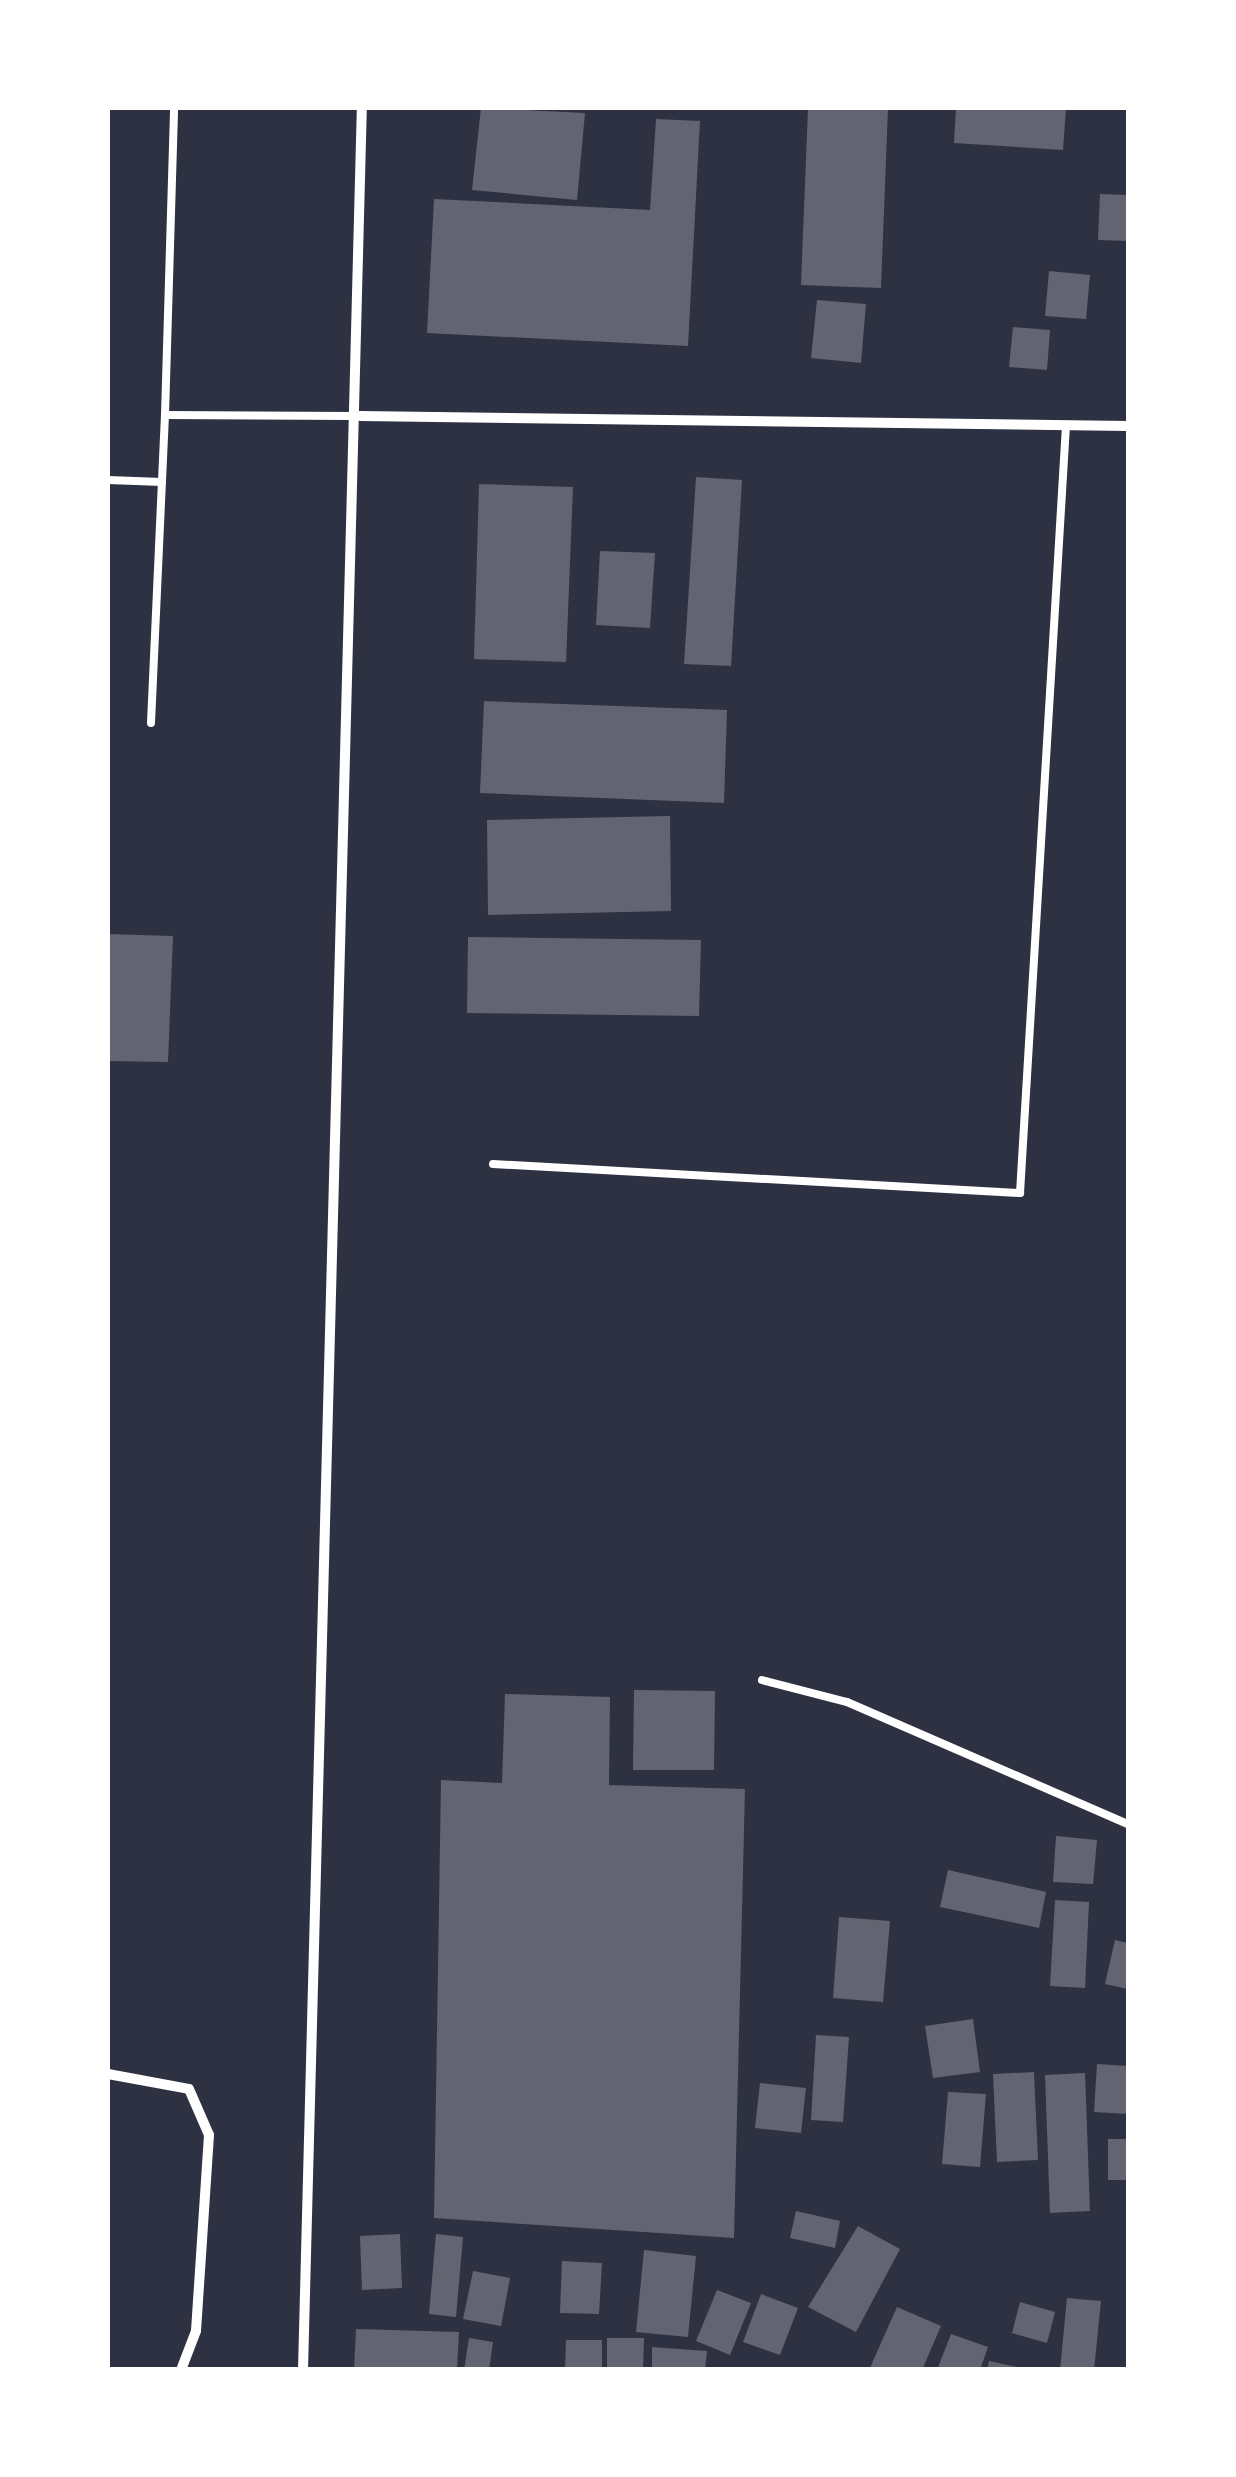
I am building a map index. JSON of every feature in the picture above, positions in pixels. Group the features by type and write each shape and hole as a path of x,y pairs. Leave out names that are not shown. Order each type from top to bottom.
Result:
{"street":[{"path":"303,2370 360,416 362,108"},
{"path":"360,416 1128,426"},
{"path":"108,2074 190,2089 209,2135 196,2331 181,2370"}],"lane":[{"path":"151,724 174,108"},
{"path":"165,414 360,416"},
{"path":"493,1164 1020,1193 1066,426"},
{"path":"108,480 162,482"},
{"path":"762,1680 847,1702 1128,1824"}],"building":[{"path":"481,108 585,113 577,200 472,190"},
{"path":"808,108 888,108 881,288 801,285"},
{"path":"956,108 1066,108 1063,150 954,143"},
{"path":"656,119 700,121 688,346 427,333 434,199 650,210"},
{"path":"1100,194 1128,195 1128,241 1098,240"},
{"path":"1049,271 1090,275 1086,319 1045,316"},
{"path":"817,300 866,304 861,363 811,358"},
{"path":"1013,327 1050,330 1047,370 1009,367"},
{"path":"696,477 742,480 731,666 684,664"},
{"path":"479,484 573,487 566,662 474,659"},
{"path":"600,551 655,553 650,628 596,625"},
{"path":"484,701 727,710 724,803 480,793"},
{"path":"670,816 671,911 488,915 487,820"},
{"path":"108,934 173,936 168,1062 108,1061"},
{"path":"468,937 701,940 699,1016 467,1013"},
{"path":"634,1690 715,1691 714,1770 633,1770"},
{"path":"505,1694 610,1697 609,1785 745,1789 734,2238 434,2218 441,1780 502,1783"},
{"path":"1056,1836 1097,1840 1093,1884 1053,1882"},
{"path":"948,1870 1046,1892 1039,1928 940,1907"},
{"path":"1055,1900 1089,1902 1085,1988 1050,1986"},
{"path":"839,1917 890,1921 883,2002 833,1998"},
{"path":"1115,1940 1128,1943 1128,1989 1105,1984"},
{"path":"973,2019 980,2072 933,2078 925,2026"},
{"path":"816,2035 849,2037 843,2122 811,2120"},
{"path":"1097,2064 1128,2066 1128,2114 1094,2112"},
{"path":"1034,2072 1038,2160 997,2162 993,2074"},
{"path":"1085,2073 1090,2211 1050,2213 1045,2075"},
{"path":"760,2083 806,2088 801,2133 755,2128"},
{"path":"948,2092 986,2094 980,2167 942,2164"},
{"path":"1108,2139 1128,2139 1128,2180 1108,2180"},
{"path":"796,2211 840,2221 835,2248 790,2238"},
{"path":"858,2226 900,2249 856,2332 808,2307"},
{"path":"400,2234 402,2288 362,2290 360,2236"},
{"path":"436,2234 463,2237 456,2317 429,2314"},
{"path":"644,2250 696,2256 688,2337 636,2332"},
{"path":"562,2261 602,2263 599,2314 560,2313"},
{"path":"473,2271 510,2278 501,2326 463,2319"},
{"path":"717,2290 751,2303 730,2355 696,2341"},
{"path":"761,2294 798,2308 780,2355 743,2342"},
{"path":"1067,2298 1101,2301 1094,2370 1060,2370"},
{"path":"1020,2302 1055,2312 1047,2343 1012,2333"},
{"path":"897,2307 941,2326 922,2370 869,2370"},
{"path":"356,2329 459,2332 457,2370 354,2370"},
{"path":"951,2334 988,2347 980,2370 937,2370"},
{"path":"469,2338 493,2342 489,2370 464,2370"},
{"path":"607,2338 644,2338 643,2370 607,2370"},
{"path":"566,2340 602,2340 602,2370 565,2370"},
{"path":"652,2347 707,2351 705,2370 652,2370"},
{"path":"989,2361 1022,2368 1022,2370 987,2370"}]}
